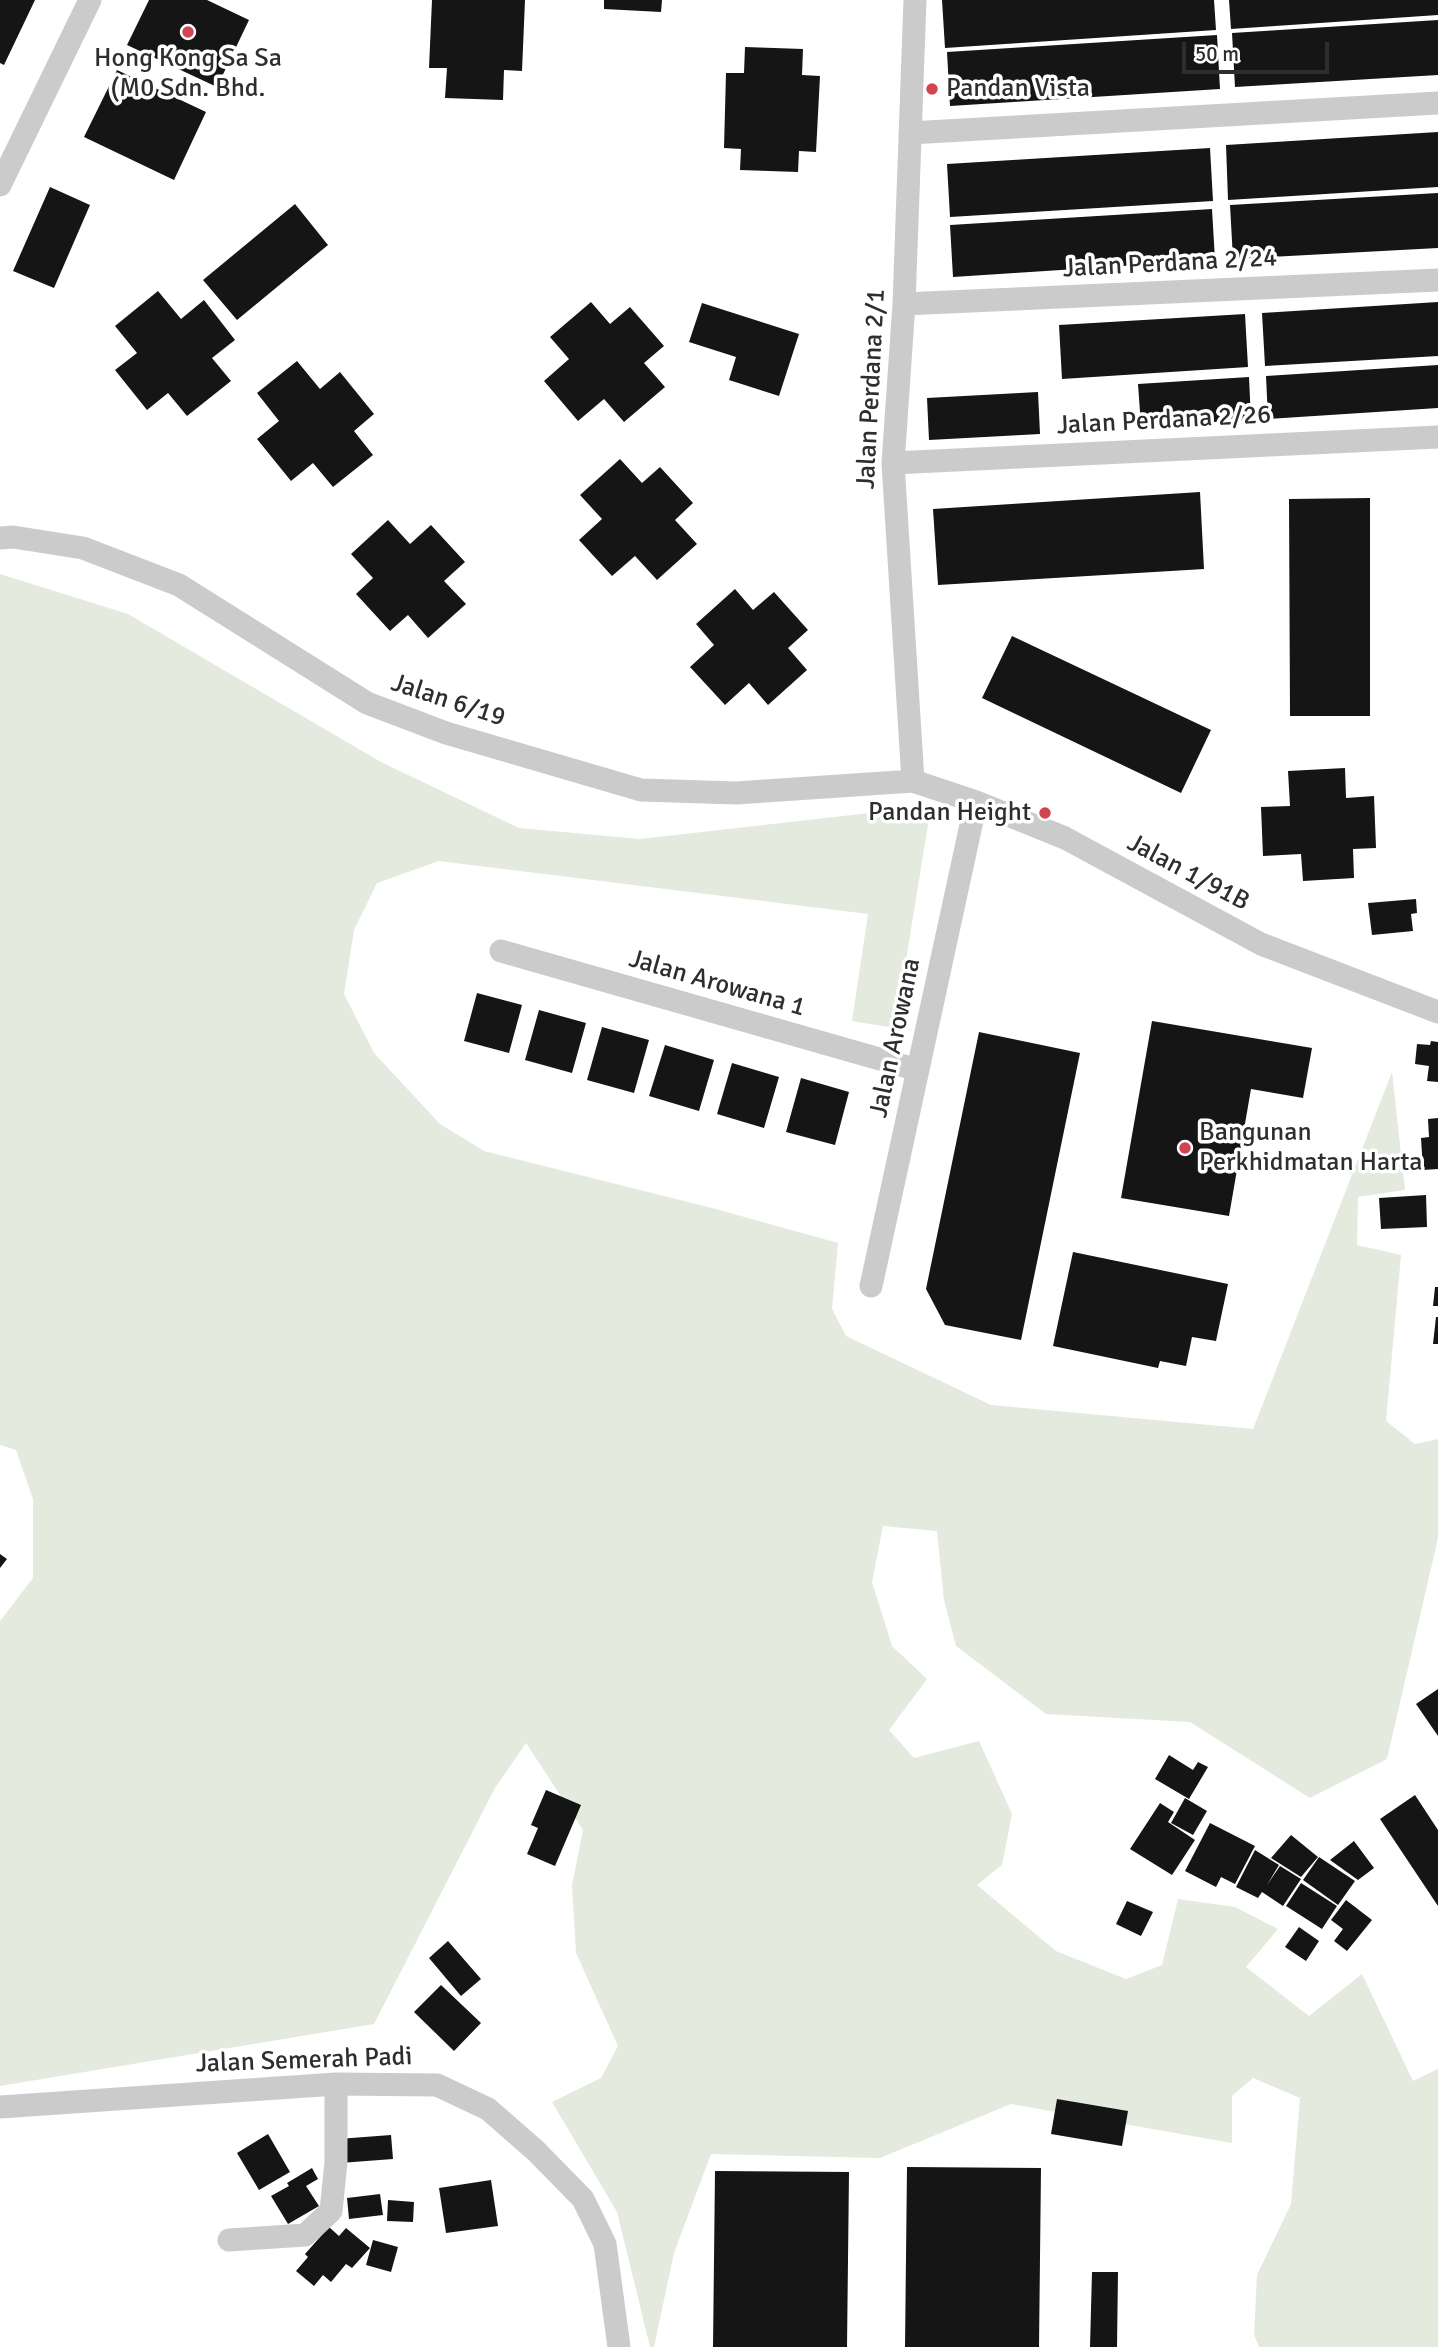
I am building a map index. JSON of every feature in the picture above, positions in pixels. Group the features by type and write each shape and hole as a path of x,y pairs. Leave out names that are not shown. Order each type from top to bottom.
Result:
{"street":[{"path":"0,185 90,0"},
{"name":"Jalan Perdana 2/1","path":"913,781 892,463 904,303 915,0"},
{"path":"910,133 1438,103"},
{"name":"Jalan Perdana 2/24","path":"904,303 1438,280"},
{"name":"Jalan Perdana 2/26","path":"892,463 1438,437"},
{"name":"Jalan 6/19","path":"0,538 13,537 83,548 179,585 367,703 446,733 641,790 736,793 913,781"},
{"name":"Jalan 1/91B","path":"913,781 976,802 1065,838 1261,944 1438,1013"},
{"name":"Jalan Arowana","path":"871,1286 976,802"},
{"name":"Jalan Arowana 1","path":"501,951 918,1070"},
{"path":"229,2241 305,2235 331,2211 336,2162 336,2084"},
{"name":"Jalan Semerah Padi","path":"0,2107 336,2084 437,2085 488,2109 536,2151 583,2199 605,2244 619,2347"}],"shaded area":[{"path":"0,574 128,614 381,762 519,828 640,839 931,806 895,1028 852,1021 868,914 439,861 377,883 354,930 344,994 374,1053 440,1124 484,1151 712,1208 838,1243 832,1309 846,1336 991,1405 1253,1429 1392,1072 1405,1190 1358,1197 1357,1245 1401,1255 1386,1421 1415,1444 1438,1439 1438,1538 1387,1759 1310,1798 1190,1722 1046,1714 956,1646 944,1600 937,1531 883,1526 872,1582 892,1646 927,1679 889,1730 914,1758 979,1741 1012,1814 1002,1865 977,1885 1056,1951 1126,1979 1162,1965 1178,1899 1235,1907 1278,1929 1246,1967 1309,2016 1362,1974 1413,2081 1438,2069 1438,2347 1259,2347 1254,2335 1257,2275 1291,2204 1300,2098 1253,2078 1232,2096 1232,2143 1011,2104 880,2158 711,2154 674,2253 654,2347 650,2347 617,2212 552,2102 601,2078 618,2046 576,1953 572,1885 583,1830 526,1743 495,1788 374,2024 0,2086 0,1621 33,1578 33,1499 16,1450 0,1445"}],"building":[{"path":"0,0 35,0 4,65 0,63"},
{"name":"Hong Kong Sa Sa (M0 Sdn. Bhd.","path":"149,0 207,0 249,20 217,87 127,45"},
{"path":"432,0 525,0 522,71 504,70 503,100 445,98 447,68 429,68"},
{"path":"604,0 662,0 661,12 604,9"},
{"path":"942,0 1214,0 1216,30 945,48"},
{"path":"1229,0 1438,0 1438,15 1231,29"},
{"path":"1438,20 1438,75 1235,87 1232,33"},
{"path":"1217,35 1220,89 950,106 947,52"},
{"path":"745,47 803,49 802,75 820,76 816,152 799,151 798,172 740,170 741,149 724,148 726,73 744,73"},
{"path":"117,70 206,112 174,180 84,137"},
{"path":"1438,132 1438,187 1228,200 1226,145"},
{"path":"1210,148 1213,201 950,217 947,164"},
{"path":"50,187 90,205 54,288 13,271"},
{"path":"1438,193 1438,248 1233,259 1230,205"},
{"path":"295,204 328,245 237,320 203,280"},
{"path":"1212,209 1215,260 953,277 950,225"},
{"path":"158,291 181,319 204,300 235,340 212,358 231,381 187,416 168,393 147,410 115,370 137,353 115,326"},
{"path":"591,302 610,324 630,307 664,346 644,363 665,387 624,422 604,399 578,421 544,381 569,359 550,337"},
{"path":"1438,302 1438,356 1265,366 1262,313"},
{"path":"702,303 799,334 779,396 729,380 736,357 689,342"},
{"path":"1245,314 1248,367 1062,379 1059,325"},
{"path":"297,361 320,389 340,372 374,414 354,431 373,455 333,487 313,463 291,481 257,439 279,421 257,393"},
{"path":"1438,365 1438,408 1268,419 1266,376"},
{"path":"1249,377 1251,420 1141,426 1138,384"},
{"path":"1038,392 1040,434 929,440 927,398"},
{"path":"620,459 642,483 660,467 693,503 675,520 697,544 657,580 635,556 612,576 579,540 602,519 580,495"},
{"path":"1200,492 1204,569 938,585 933,509"},
{"path":"1370,498 1370,716 1290,716 1289,499"},
{"path":"388,520 410,544 431,525 465,562 444,581 466,604 428,638 408,615 390,631 356,594 373,578 351,554"},
{"path":"735,589 753,610 774,592 808,630 788,648 807,670 768,705 749,683 725,705 690,667 714,645 696,624"},
{"path":"1012,636 1211,730 1181,793 982,698"},
{"path":"1345,768 1346,798 1374,796 1376,848 1353,849 1354,878 1303,881 1301,854 1263,856 1261,807 1290,806 1288,771"},
{"path":"1416,899 1417,913 1411,914 1413,931 1372,935 1368,903"},
{"path":"477,993 522,1005 509,1053 464,1041"},
{"path":"539,1010 586,1023 572,1073 525,1060"},
{"name":"Bangunan Perkhidmatan Harta","path":"1152,1021 1312,1048 1303,1098 1251,1089 1229,1216 1121,1198"},
{"path":"602,1027 649,1040 634,1093 587,1080"},
{"path":"979,1032 1080,1053 1021,1340 945,1325 926,1289"},
{"path":"1431,1041 1438,1042 1438,1082 1427,1081 1429,1066 1415,1064 1417,1044 1430,1045"},
{"path":"665,1045 714,1060 699,1111 649,1096"},
{"path":"732,1063 779,1077 764,1128 717,1114"},
{"path":"801,1078 849,1092 835,1145 786,1132"},
{"path":"1438,1118 1438,1169 1423,1170 1421,1138 1429,1137 1428,1119"},
{"path":"1426,1195 1427,1227 1381,1229 1379,1198"},
{"path":"1073,1252 1228,1284 1216,1341 1192,1337 1186,1366 1160,1361 1158,1368 1053,1346"},
{"path":"1435,1287 1438,1287 1438,1306 1433,1306"},
{"path":"1436,1317 1438,1344 1433,1344"},
{"path":"0,1554 7,1559 0,1568"},
{"path":"1438,1689 1438,1736 1416,1704"},
{"path":"1169,1755 1193,1770 1198,1762 1208,1767 1189,1799 1155,1779"},
{"path":"546,1790 581,1805 555,1866 527,1854 538,1828 531,1825"},
{"path":"1415,1795 1438,1830 1438,1906 1380,1819"},
{"path":"1185,1798 1207,1811 1193,1835 1171,1823"},
{"path":"1160,1803 1174,1812 1168,1822 1195,1840 1172,1875 1130,1849"},
{"path":"1210,1823 1255,1846 1235,1884 1221,1877 1216,1887 1185,1871"},
{"path":"1291,1835 1318,1857 1301,1877 1271,1858"},
{"path":"1354,1841 1374,1868 1358,1880 1330,1860"},
{"path":"1255,1850 1279,1865 1267,1885 1280,1866 1301,1879 1283,1906 1262,1892 1258,1898 1236,1887"},
{"path":"1319,1857 1355,1881 1338,1905 1303,1880"},
{"path":"1301,1883 1337,1906 1322,1929 1286,1906"},
{"path":"1346,1900 1372,1920 1347,1951 1334,1941 1343,1929 1331,1920"},
{"path":"1127,1901 1153,1912 1141,1936 1116,1924"},
{"path":"1299,1927 1319,1941 1306,1961 1285,1947"},
{"path":"448,1941 481,1979 461,1996 429,1958"},
{"path":"441,1985 481,2023 454,2051 414,2012"},
{"path":"1057,2099 1128,2111 1122,2146 1051,2134"},
{"path":"268,2134 290,2172 259,2190 237,2153"},
{"path":"391,2135 393,2159 340,2163 338,2139"},
{"path":"907,2167 1041,2168 1039,2347 905,2347"},
{"path":"312,2168 318,2179 306,2186 319,2206 288,2224 271,2196"},
{"path":"715,2171 849,2172 847,2347 713,2347"},
{"path":"491,2180 498,2226 446,2233 439,2188"},
{"path":"380,2194 383,2215 349,2219 347,2198"},
{"path":"388,2200 414,2202 413,2222 387,2221"},
{"path":"329,2227 339,2236 346,2228 370,2248 352,2268 346,2264 331,2282 323,2275 314,2286 296,2271 308,2257 305,2254"},
{"path":"373,2240 398,2247 391,2272 366,2265"},
{"path":"1092,2272 1118,2272 1117,2347 1090,2347"}],"place":[{"name":"Hong Kong Sa Sa (M0 Sdn. Bhd.","path":"188,32"},
{"name":"Pandan Vista","path":"932,89"},
{"name":"Pandan Height","path":"1045,813"},
{"name":"Bangunan Perkhidmatan Harta","path":"1185,1148"}]}
